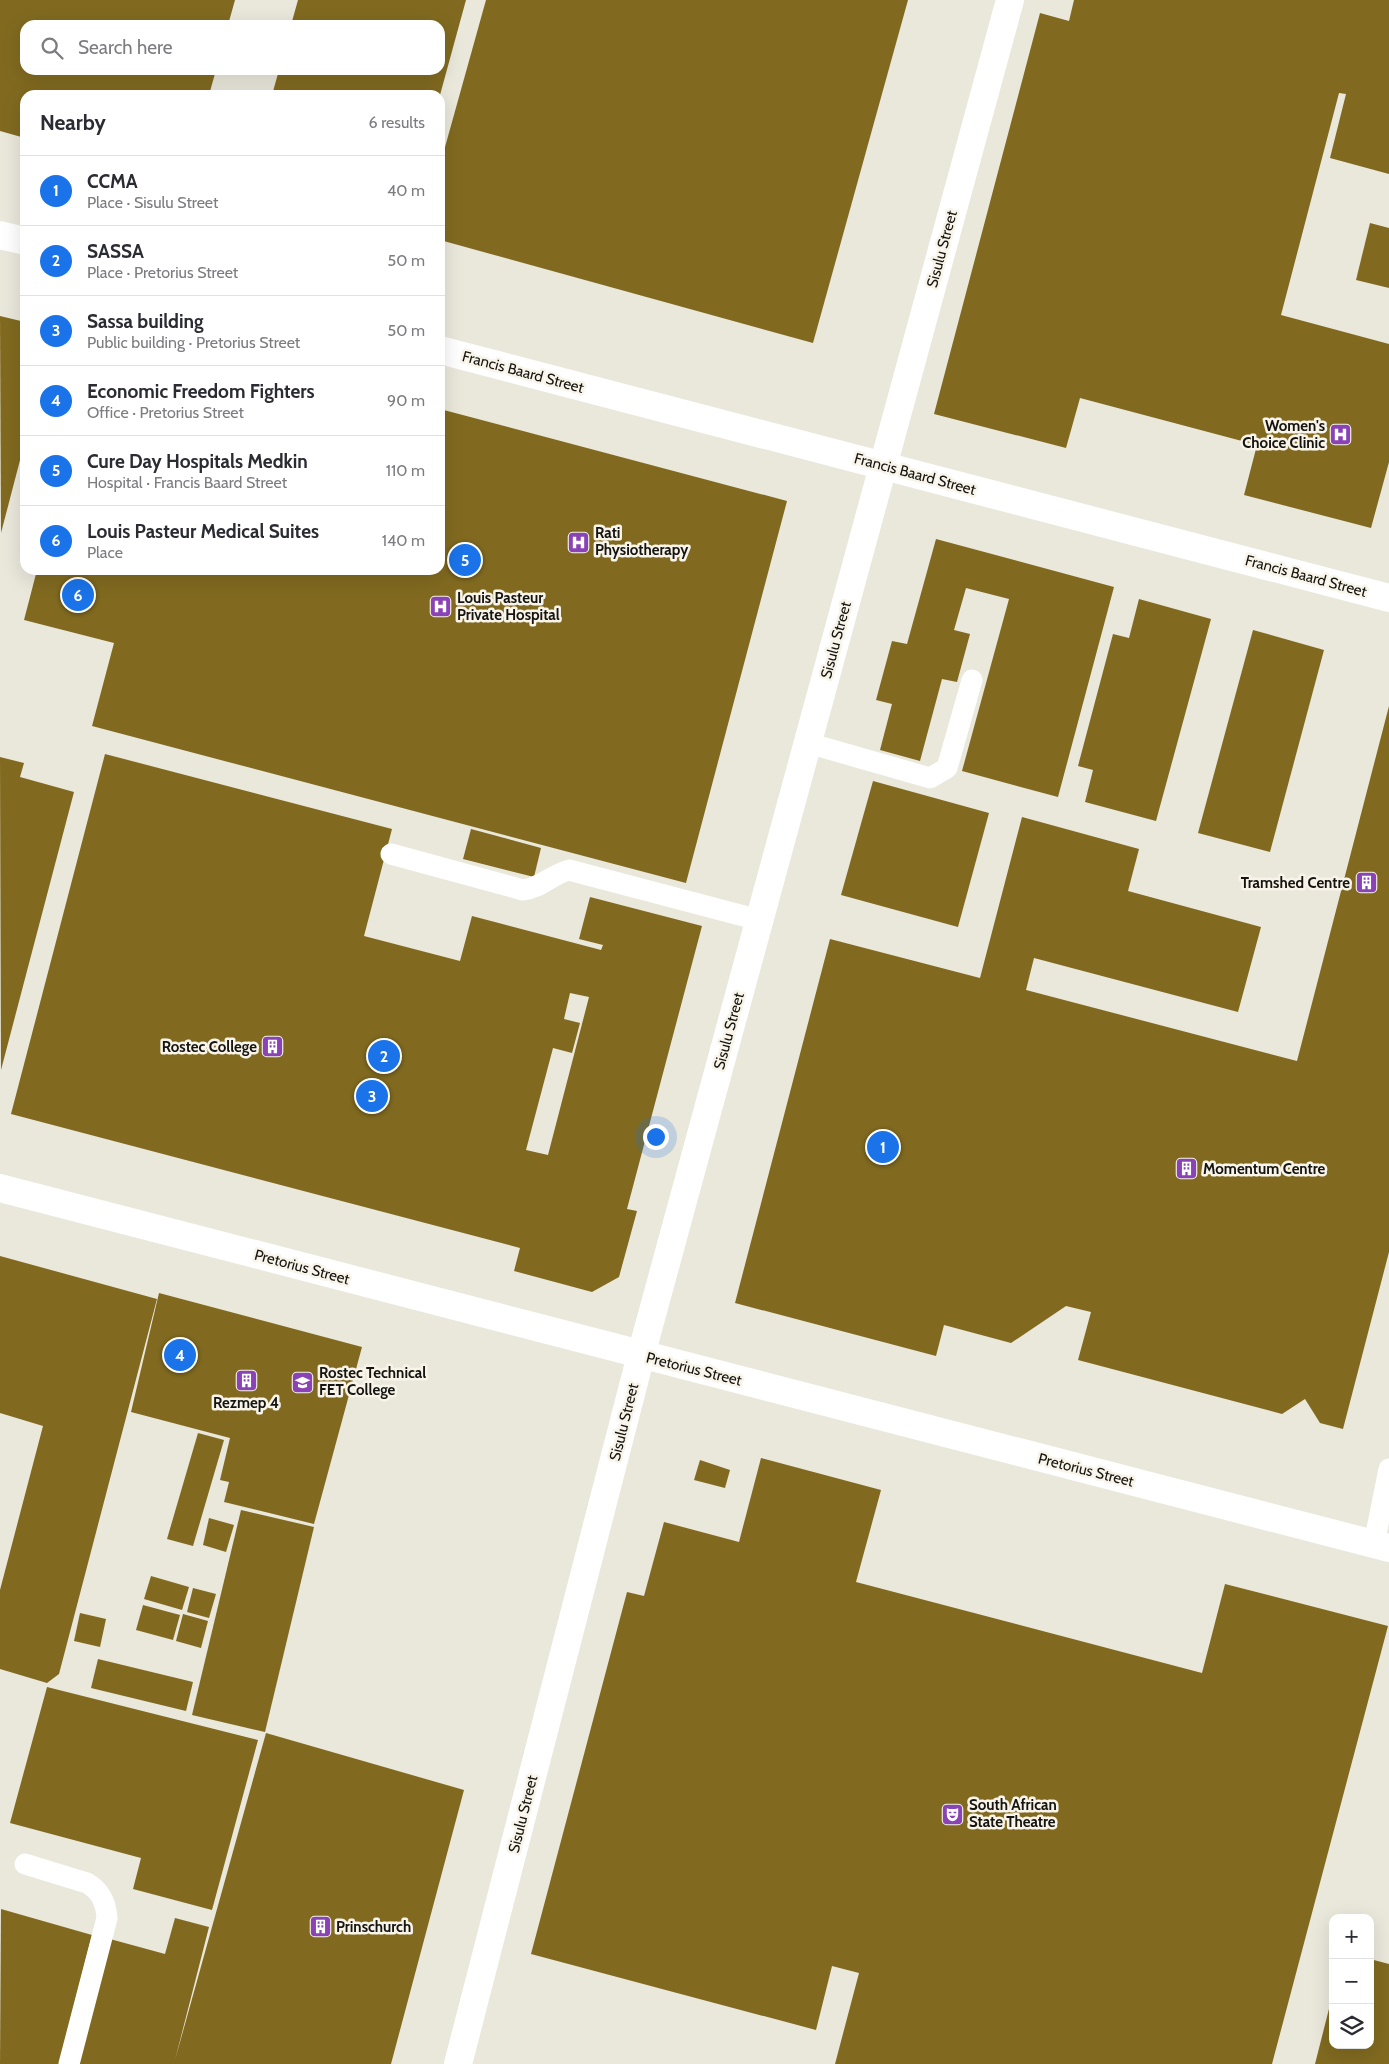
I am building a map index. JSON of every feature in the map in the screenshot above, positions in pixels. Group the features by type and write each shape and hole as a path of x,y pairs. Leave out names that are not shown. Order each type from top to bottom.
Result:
{"street":[{"name":"Sisulu Street","path":"458,2064 641,1355 1010,0"},
{"path":"0,235 20,240"},
{"name":"Francis Baard Street","path":"445,351 1389,598"},
{"name":"Pretorius Street","path":"0,1188 1382,1546"}],"lane":[{"path":"808,743 930,778 947,768 972,680"},
{"path":"391,854 523,890 534,889 556,874 568,870 760,920"},
{"path":"1382,1546 1389,1469"},
{"path":"25,1864 87,1883 96,1889 106,1905 107,1918 69,2064"}],"building":[{"path":"0,0 235,0 229,20 20,20 20,75 215,75 210,90 20,90 20,137 0,131"},
{"path":"298,0 466,0 441,90 273,90 278,75 445,75 445,20 292,20"},
{"path":"486,0 908,0 813,343 445,241 445,147"},
{"path":"1074,0 1389,0 1389,174 1330,158 1346,94 1339,93 1281,315 1389,344 1389,462 1371,528 1244,495 1257,445 1080,398 1066,448 934,414 1040,13 1069,21"},
{"path":"1370,223 1389,228 1389,288 1356,280"},
{"path":"0,316 20,321 20,460 1,533"},
{"name":"Louis Pasteur Private Hospital","path":"445,410 787,501 686,883 92,726 114,643 24,620 36,575 445,575"},
{"path":"936,539 1114,587 1058,797 962,771 1009,599 966,588 954,630 970,634 957,682 942,679 920,761 880,750 892,704 876,700 892,641 907,644"},
{"path":"1139,599 1211,619 1156,821 1085,802 1093,770 1078,766 1113,634 1129,638"},
{"path":"1253,630 1324,650 1270,852 1198,833"},
{"path":"1389,706 1389,1252 1343,1429 1320,1423 1305,1399 1282,1414 1078,1360 1091,1312 1066,1306 1011,1343 944,1325 936,1356 735,1303 830,939 980,978 1022,817 1139,849 1128,891 1261,927 1238,1012 1034,958 1026,990 1297,1061"},
{"path":"105,754 392,829 364,936 460,961 472,916 601,950 603,945 579,939 590,897 702,926 627,1209 637,1211 619,1277 592,1292 514,1271 520,1248 11,1114","holes":["570,993 589,997 548,1155 526,1150 553,1048 572,1053 580,1023 564,1019"]},
{"path":"0,757 24,763 20,777 74,792 1,1070"},
{"path":"873,781 989,813 958,927 841,895"},
{"path":"471,829 541,848 534,877 463,859"},
{"path":"0,1256 157,1299 59,1674 47,1683 0,1669 0,1590 43,1426 0,1413"},
{"name":"Rezmep 4","path":"159,1293 362,1347 314,1524 224,1502 229,1482 220,1480 230,1438 131,1412"},
{"path":"198,1433 224,1440 193,1546 167,1539"},
{"name":"South African State Theatre","path":"761,1458 881,1490 856,1582 1202,1673 1225,1584 1388,1626 1272,2064 835,2064 859,1973 832,1966 816,2030 531,1954 627,1592 644,1596 664,1522 739,1542"},
{"path":"700,1460 730,1470 725,1488 694,1480"},
{"path":"241,1510 314,1527 265,1732 192,1715"},
{"path":"209,1518 234,1525 226,1552 203,1545"},
{"path":"151,1576 189,1587 182,1610 144,1599"},
{"path":"193,1588 216,1594 209,1618 187,1612"},
{"path":"143,1605 180,1615 173,1640 136,1630"},
{"path":"80,1613 106,1619 100,1647 74,1641"},
{"path":"183,1614 208,1621 201,1648 176,1641"},
{"path":"98,1659 193,1682 186,1711 91,1688"},
{"path":"47,1687 258,1740 212,1910 133,1889 141,1858 10,1823"},
{"name":"Prinschurch","path":"266,1733 464,1790 391,2064 79,2064 110,1939 165,1954 175,1918 209,1927 175,2060"},
{"path":"1,1909 92,1935 59,2064 0,2064"},
{"path":"1374,1960 1389,1964 1389,2064 1315,2064 1329,2009 1329,2049 1374,2049"}],"place":[{"name":"Women's Choice Clinic","path":"1341,435"},
{"name":"Rati Physiotherapy","path":"579,542"},
{"name":"Cure Day Hospitals Medkin","path":"465,560"},
{"name":"Louis Pasteur Medical Suites","path":"78,595"},
{"name":"Louis Pasteur Private Hospital","path":"441,607"},
{"name":"Tramshed Centre","path":"1366,883"},
{"name":"Rostec College","path":"273,1047"},
{"name":"SASSA","path":"384,1056"},
{"name":"Sassa building","path":"372,1096"},
{"name":"CCMA","path":"883,1147"},
{"name":"Momentum Centre","path":"1187,1169"},
{"name":"Economic Freedom Fighters","path":"180,1355"},
{"name":"Rezmep 4","path":"246,1380"},
{"name":"Rostec Technical FET College","path":"303,1382"},
{"name":"South African State Theatre","path":"953,1814"},
{"name":"Prinschurch","path":"320,1927"}]}
